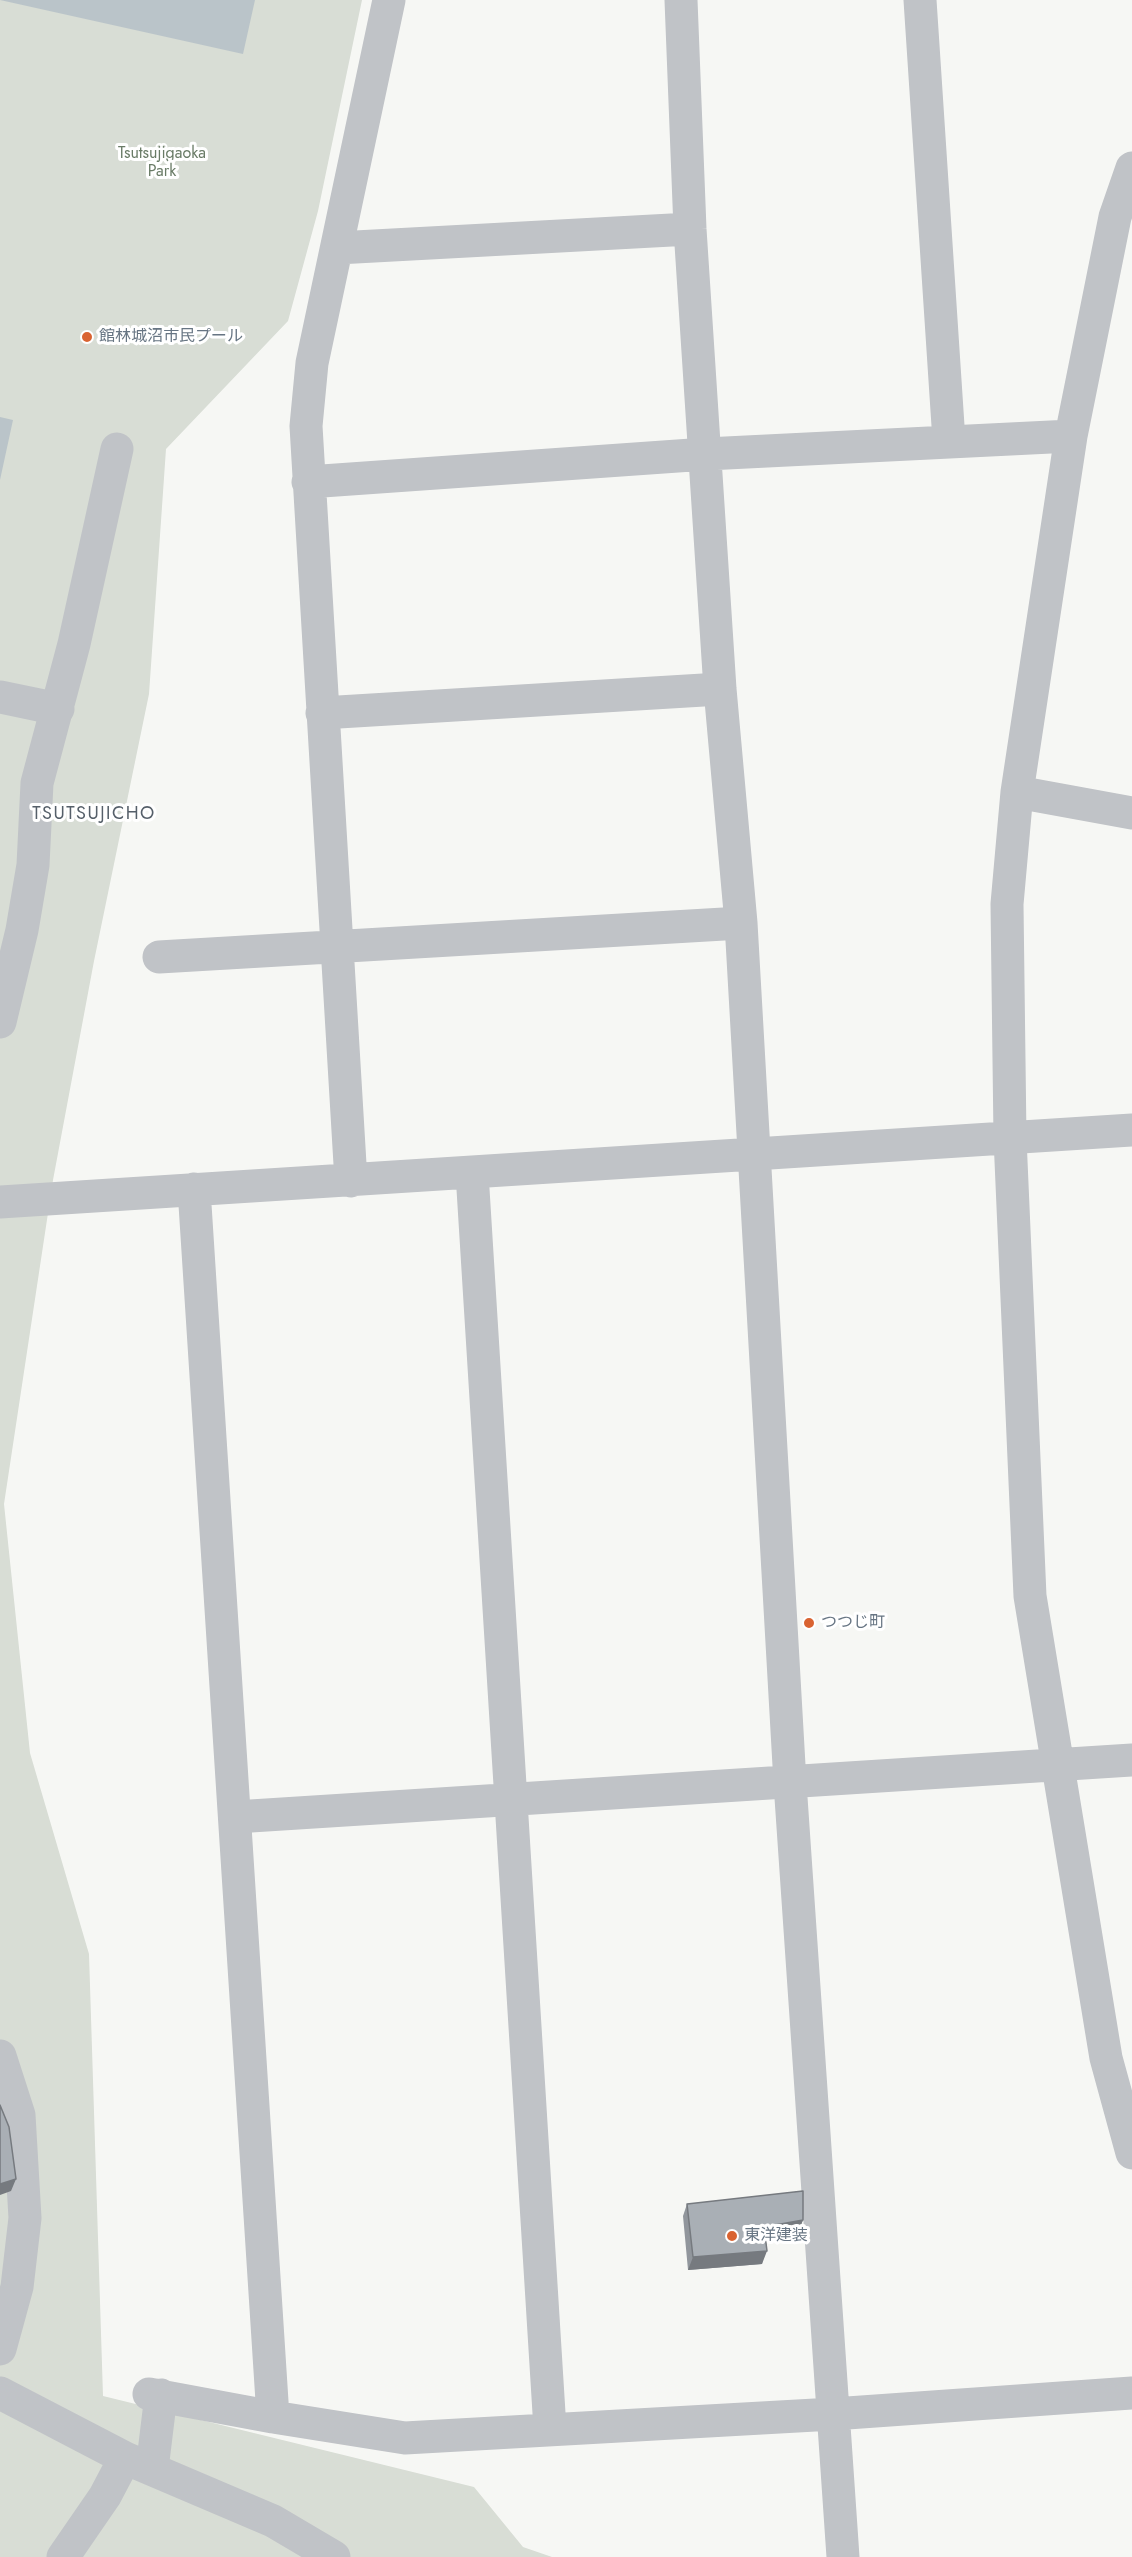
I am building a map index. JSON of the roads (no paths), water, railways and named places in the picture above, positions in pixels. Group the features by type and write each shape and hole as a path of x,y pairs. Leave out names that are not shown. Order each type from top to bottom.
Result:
{"street":[{"path":"351,1181 335,945 306,426 312,363 389,0"},
{"path":"681,0 690,229 720,689 741,923 756,1153 790,1783 843,2557"},
{"path":"920,0 949,441"},
{"path":"1132,168 1115,217 1071,436 1017,792 1007,904 1010,1138 1030,1596 1106,2058 1132,2153"},
{"path":"337,248 690,229"},
{"path":"308,482 706,454 1071,436"},
{"path":"0,1022 22,930 33,866 37,783 58,709 117,449"},
{"path":"322,713 720,689"},
{"path":"0,697 58,709"},
{"path":"1017,792 1132,811"},
{"path":"159,957 741,923"},
{"path":"0,1202 1132,1130"},
{"path":"471,1173 550,2428"},
{"path":"194,1189 273,2417"},
{"path":"236,1817 512,1802 1132,1760"},
{"path":"0,2056 19,2115 25,2218 17,2287 0,2349"},
{"path":"0,2392 139,2464 273,2521 334,2557"},
{"path":"63,2557 105,2496 139,2464 155,2394 273,2417 405,2438 550,2428 833,2414 1132,2393"}],"place":[{"name":"館林城沼市民プール","path":"87,337"},
{"name":"つつじ町","path":"809,1623"},
{"name":"東洋建装","path":"732,2236"}],"district":[{"name":"TSUTSUJICHO","path":"94,815"}],"park label":[{"name":"Tsutsujigaoka Park","path":"162,163"}]}
